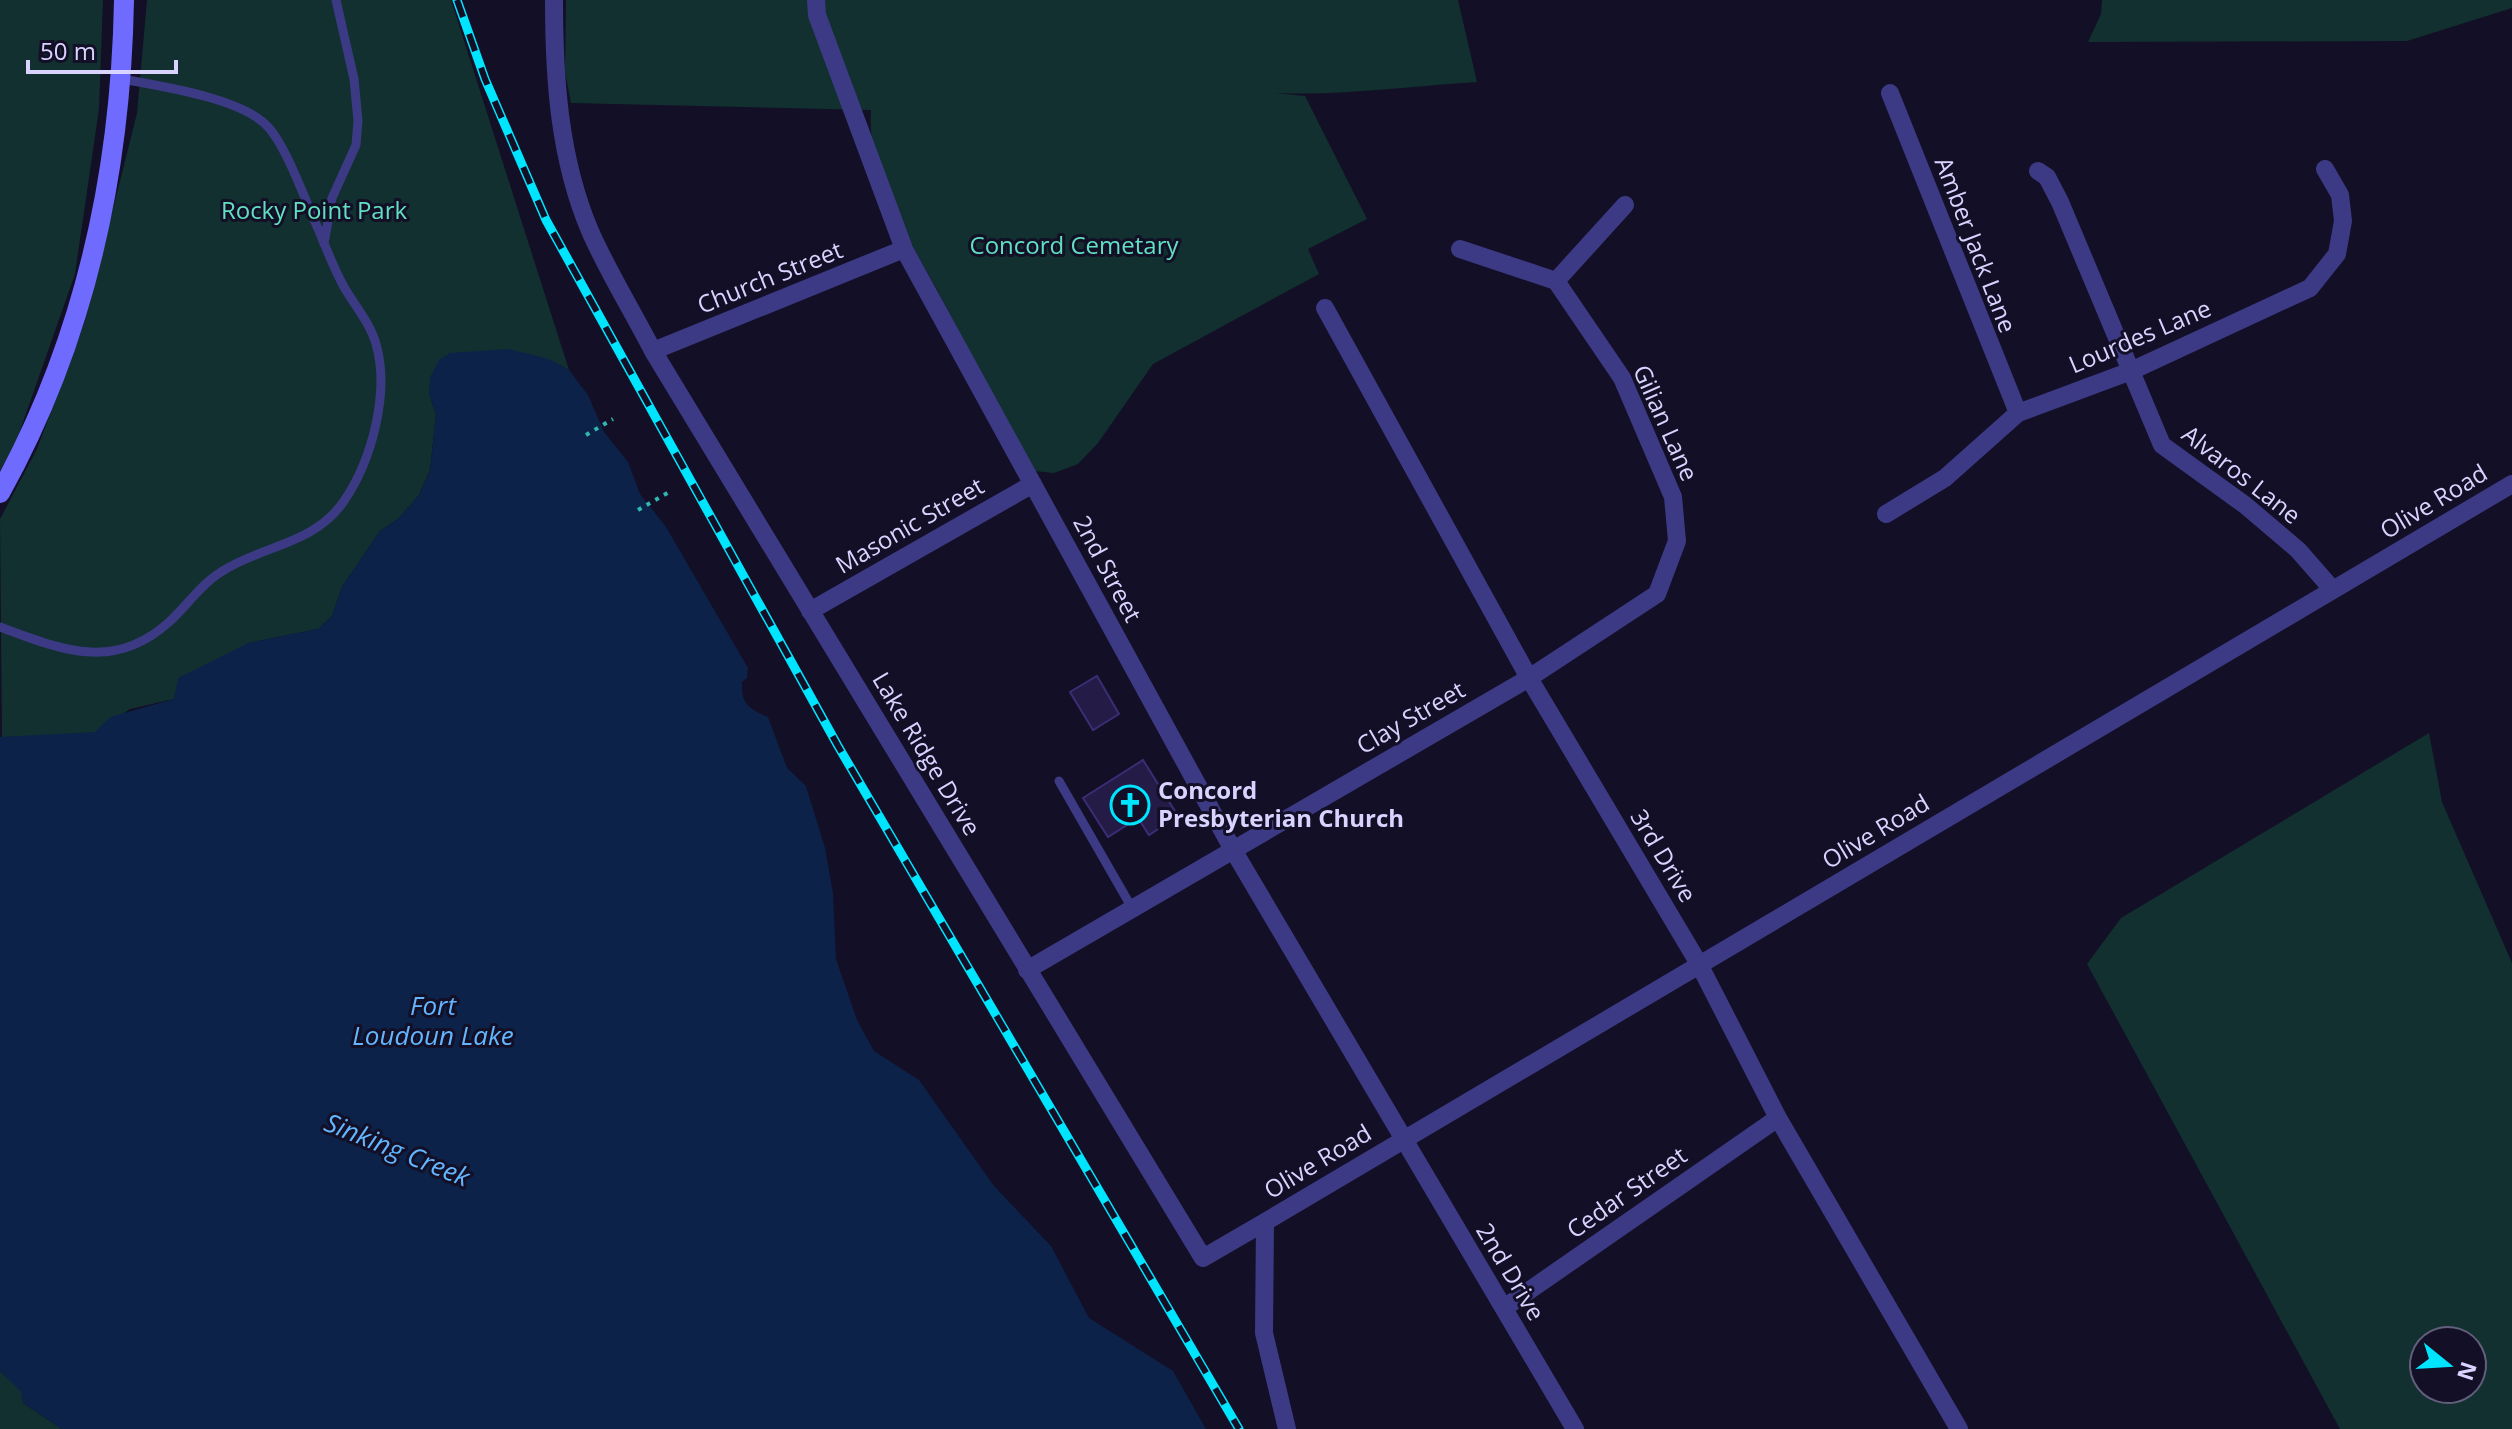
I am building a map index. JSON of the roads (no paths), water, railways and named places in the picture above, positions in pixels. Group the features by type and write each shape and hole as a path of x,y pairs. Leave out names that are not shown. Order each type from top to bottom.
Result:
{"main road":[{"path":"0,493 27,445 60,366 96,256 122,79 124,0"}],"street":[{"name":"Lake Ridge Drive","path":"554,0 554,71 567,154 590,230 653,351 1203,1258 1265,1222"},
{"name":"2nd Street","path":"816,0 817,15 904,249 1232,848 1404,1139"},
{"name":"Amber Jack Lane","path":"1890,93 2018,413"},
{"name":"Lourdes Lane","path":"1886,514 1945,478 2018,413 2131,371 2310,288 2337,254 2343,221 2340,195 2325,169"},
{"name":"Alvaros Lane","path":"2038,171 2047,177 2060,202 2162,445 2288,541 2333,590"},
{"path":"1460,249 1556,281 1625,205"},
{"name":"Church Street","path":"653,351 904,249"},
{"name":"Gilian Lane","path":"1529,678 1657,594 1677,541 1673,497 1622,378 1556,281"},
{"name":"3rd Drive","path":"1325,308 1529,678 1699,964 1778,1118 1959,1429"},
{"name":"Masonic Street","path":"810,611 1033,484"},
{"name":"Olive Road","path":"1265,1222 2512,484"},
{"name":"Clay Street","path":"1027,970 1529,678"},
{"name":"Cedar Street","path":"1504,1308 1778,1118"},
{"name":"2nd Drive","path":"1404,1139 1575,1429"},
{"path":"1265,1222 1264,1333 1287,1429"}],"lane":[{"path":"324,244 332,198 356,145 358,121 354,79 336,0"},
{"path":"0,627 76,651 122,651 140,645 167,624 220,572 298,541 328,520 345,500 364,460 378,414 381,381 377,346 369,326 342,285 269,127 202,95 122,79"},
{"path":"1059,781 1132,908"}],"water":[{"name":"Fort Loudoun Lake","path":"509,349 549,359 569,370 588,395 604,432 628,462 640,494 666,527 748,668 747,678 742,682 745,701 768,717 787,768 806,786 825,848 833,893 836,959 857,1020 874,1051 919,1080 994,1186 1051,1246 1089,1318 1173,1371 1206,1429 62,1429 23,1403 21,1392 0,1371 0,737 95,732 110,717 174,699 178,678 248,643 318,629 332,616 342,587 380,531 399,518 419,495 430,471 436,415 429,393 431,376 439,360 450,353"}],"railway":[{"path":"457,0 485,79 546,220 838,746 1239,1429"}],"place":[{"name":"Concord Presbyterian Church","path":"1130,805"}],"park label":[{"name":"Rocky Point Park","path":"314,211"},
{"name":"Concord Cemetary","path":"1074,246"}],"water label":[{"name":"Sinking Creek","path":"397,1150"}]}
